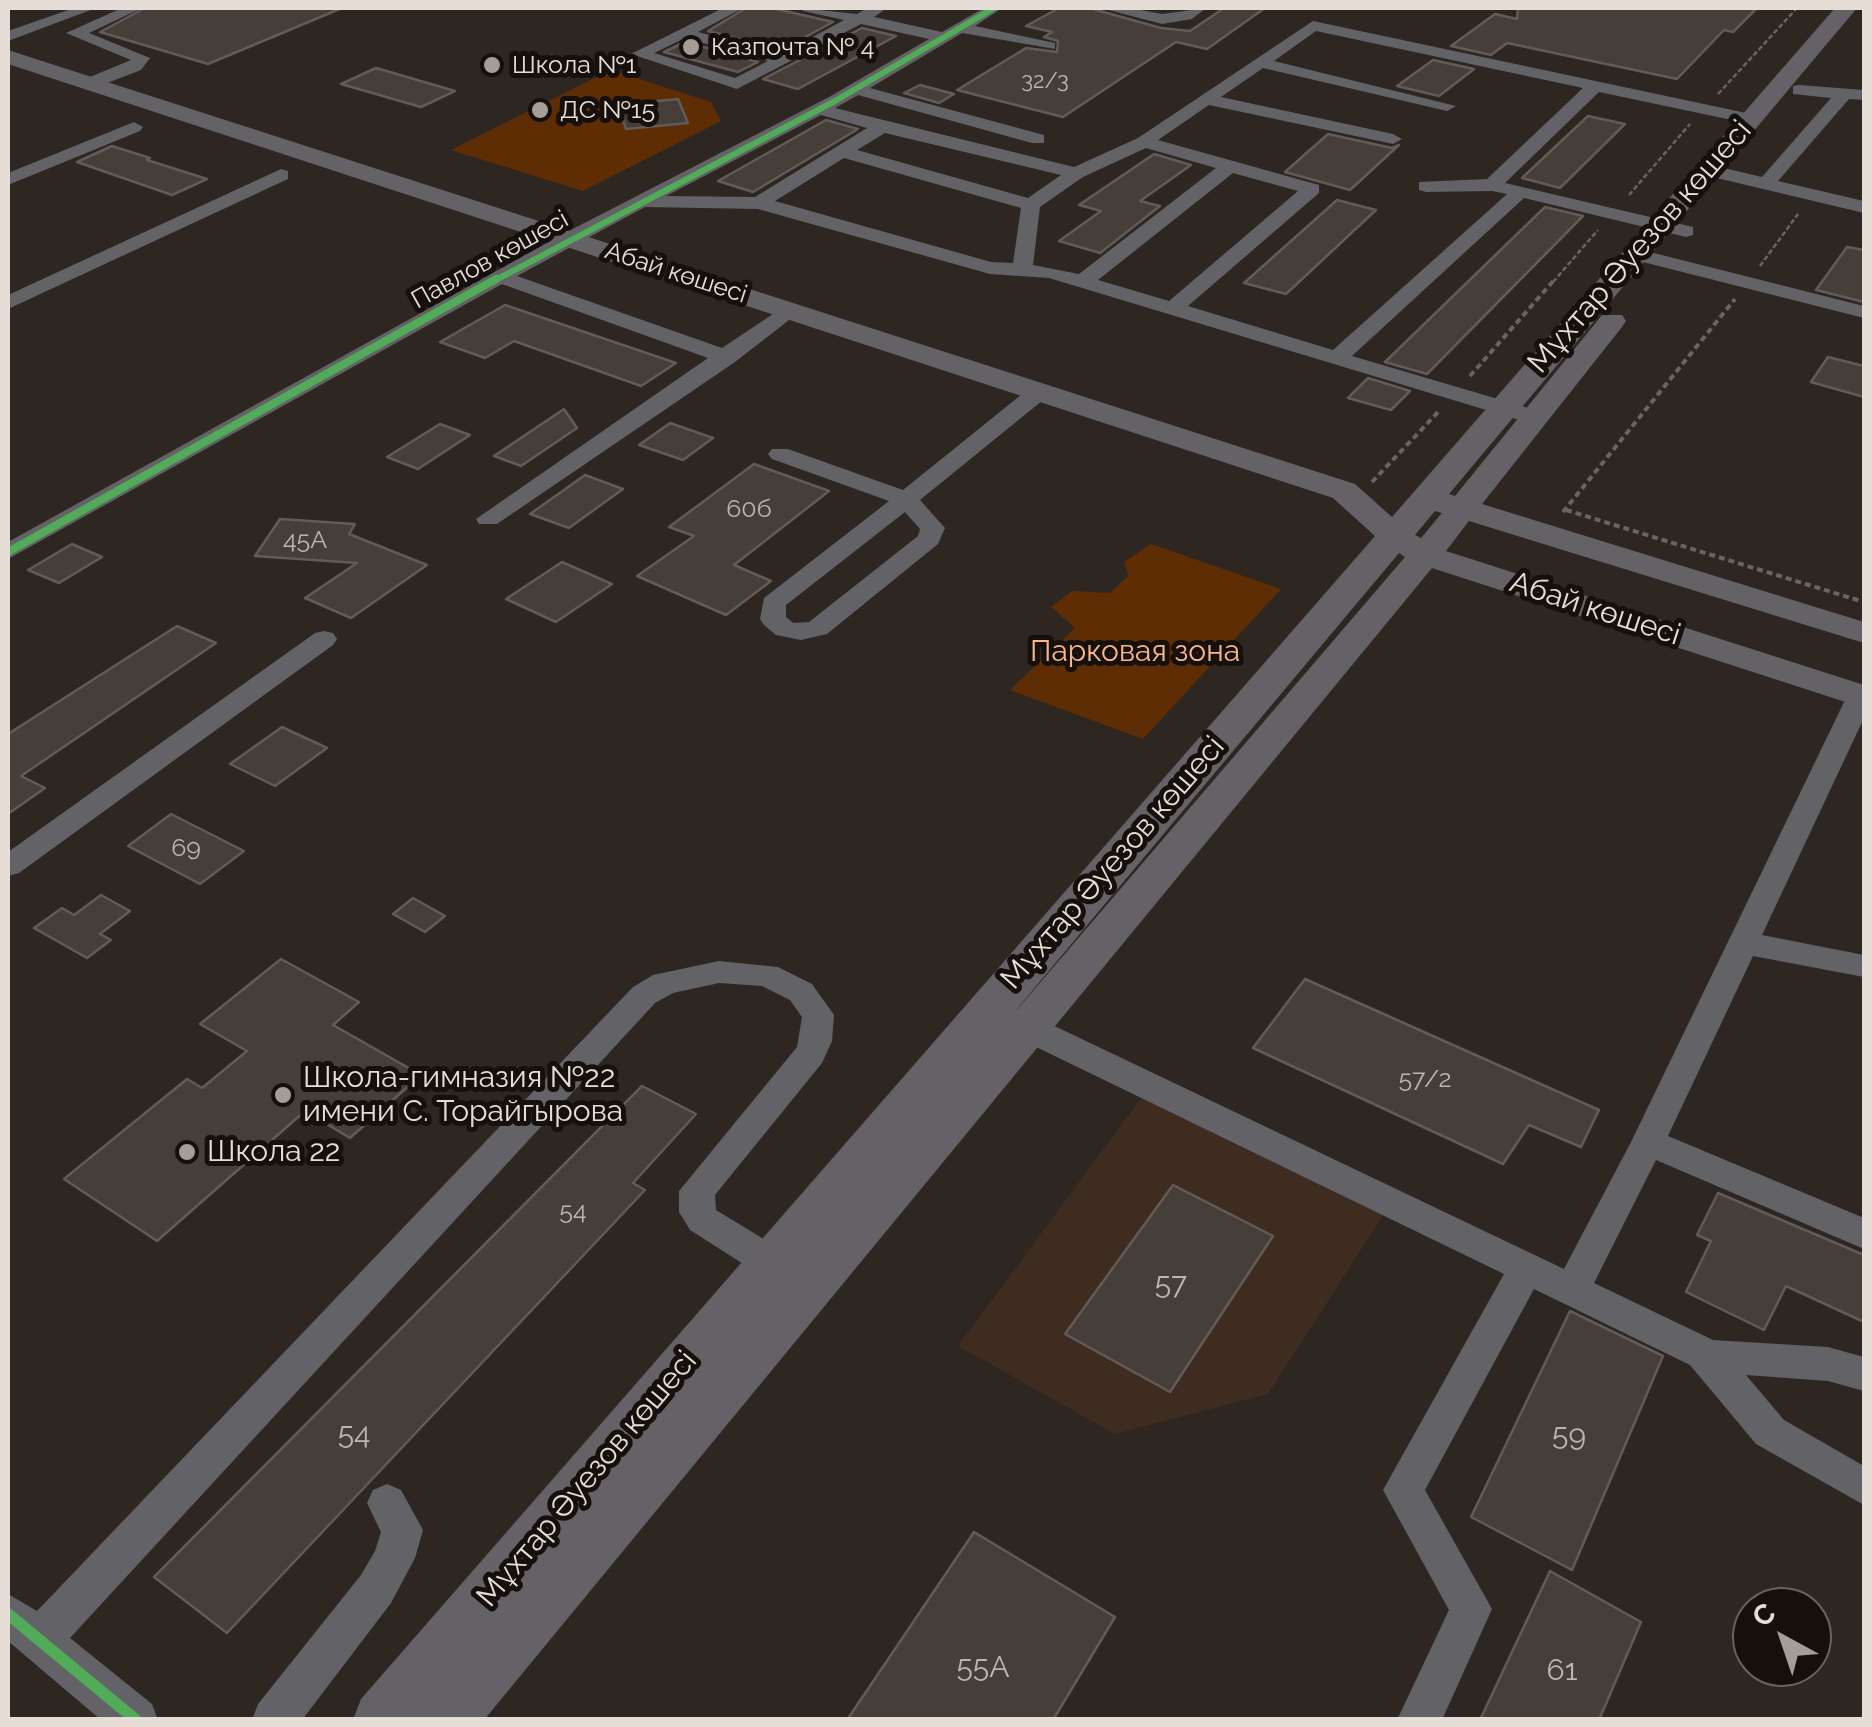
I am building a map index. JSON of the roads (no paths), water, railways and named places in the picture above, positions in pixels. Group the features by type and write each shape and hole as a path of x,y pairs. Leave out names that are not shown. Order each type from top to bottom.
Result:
{"main road":[{"name":"Мұхтар Әуезов көшесі","path":"1717,173 1751,119 1846,8"},
{"name":"Мұхтар Әуезов көшесі","path":"446,1720 1006,1018 1410,546 1717,173 1800,90 1864,12"},
{"name":"Абай көшесі","path":"8,57 1354,491 1556,522 1864,633"},
{"name":"Абай көшесі","path":"1354,491 1410,546 1859,713"},
{"name":"Мұхтар Әуезов көшесі","path":"382,1720 772,1263 1006,1018"}],"street":[{"path":"8,36 88,8"},
{"path":"91,83 135,66 142,58 74,33 134,8"},
{"path":"734,8 639,54 737,84 879,8"},
{"path":"814,8 1049,46"},
{"name":"Павлов көшесі","path":"8,552 570,238 820,109 994,8"},
{"path":"1109,8 1162,19 1186,16 1198,8"},
{"path":"1022,270 1031,205 1076,174 1144,142 1313,26 1751,119"},
{"path":"681,32 785,60"},
{"path":"1258,62 1447,106"},
{"path":"1492,185 1596,85"},
{"path":"854,90 1038,139"},
{"path":"1800,90 1864,94"},
{"path":"1766,184 1843,95"},
{"path":"1204,99 1393,139"},
{"path":"820,109 1076,174"},
{"path":"759,202 882,126"},
{"path":"8,180 134,127"},
{"path":"1144,142 1312,189 1172,309"},
{"path":"842,152 1031,205"},
{"path":"1082,282 1231,166"},
{"path":"1717,173 1864,207"},
{"path":"8,303 280,175"},
{"path":"1426,186 1492,185 1612,214 1659,243 1748,284 1864,312"},
{"path":"1337,358 1520,192"},
{"path":"643,200 759,202 990,268 1051,272 1518,412"},
{"path":"500,277 727,357"},
{"path":"488,519 792,310"},
{"path":"780,454 906,499 933,528 929,539 818,628 801,632 785,629 773,619 773,602 906,499 1040,392"},
{"path":"8,520 38,535"},
{"path":"8,866 324,639"},
{"path":"1573,1288 1859,713"},
{"path":"1743,943 1864,966"},
{"path":"136,1720 23,1627 644,996 664,982 719,972 767,975 801,992 818,1015 810,1054 697,1191 698,1212 703,1220 772,1263"},
{"path":"1006,1018 1704,1354 1828,1364 1864,1374"},
{"path":"1648,1142 1864,1234"},
{"path":"1420,1720 1471,1609 1403,1490 1526,1268"},
{"path":"1704,1354 1770,1432 1864,1487"},
{"path":"274,1720 376,1588 394,1558 402,1530 386,1503"}],"place":[{"name":"Казпочта № 4","path":"691,47"},
{"name":"Школа №1","path":"492,65"},
{"name":"ДС №15","path":"540,110"},
{"name":"Школа-гимназия №22 имени С. Торайгырова","path":"283,1095"},
{"name":"Школа 22","path":"187,1152"}],"park label":[{"name":"Парковая зона","path":"1135,652"}]}
